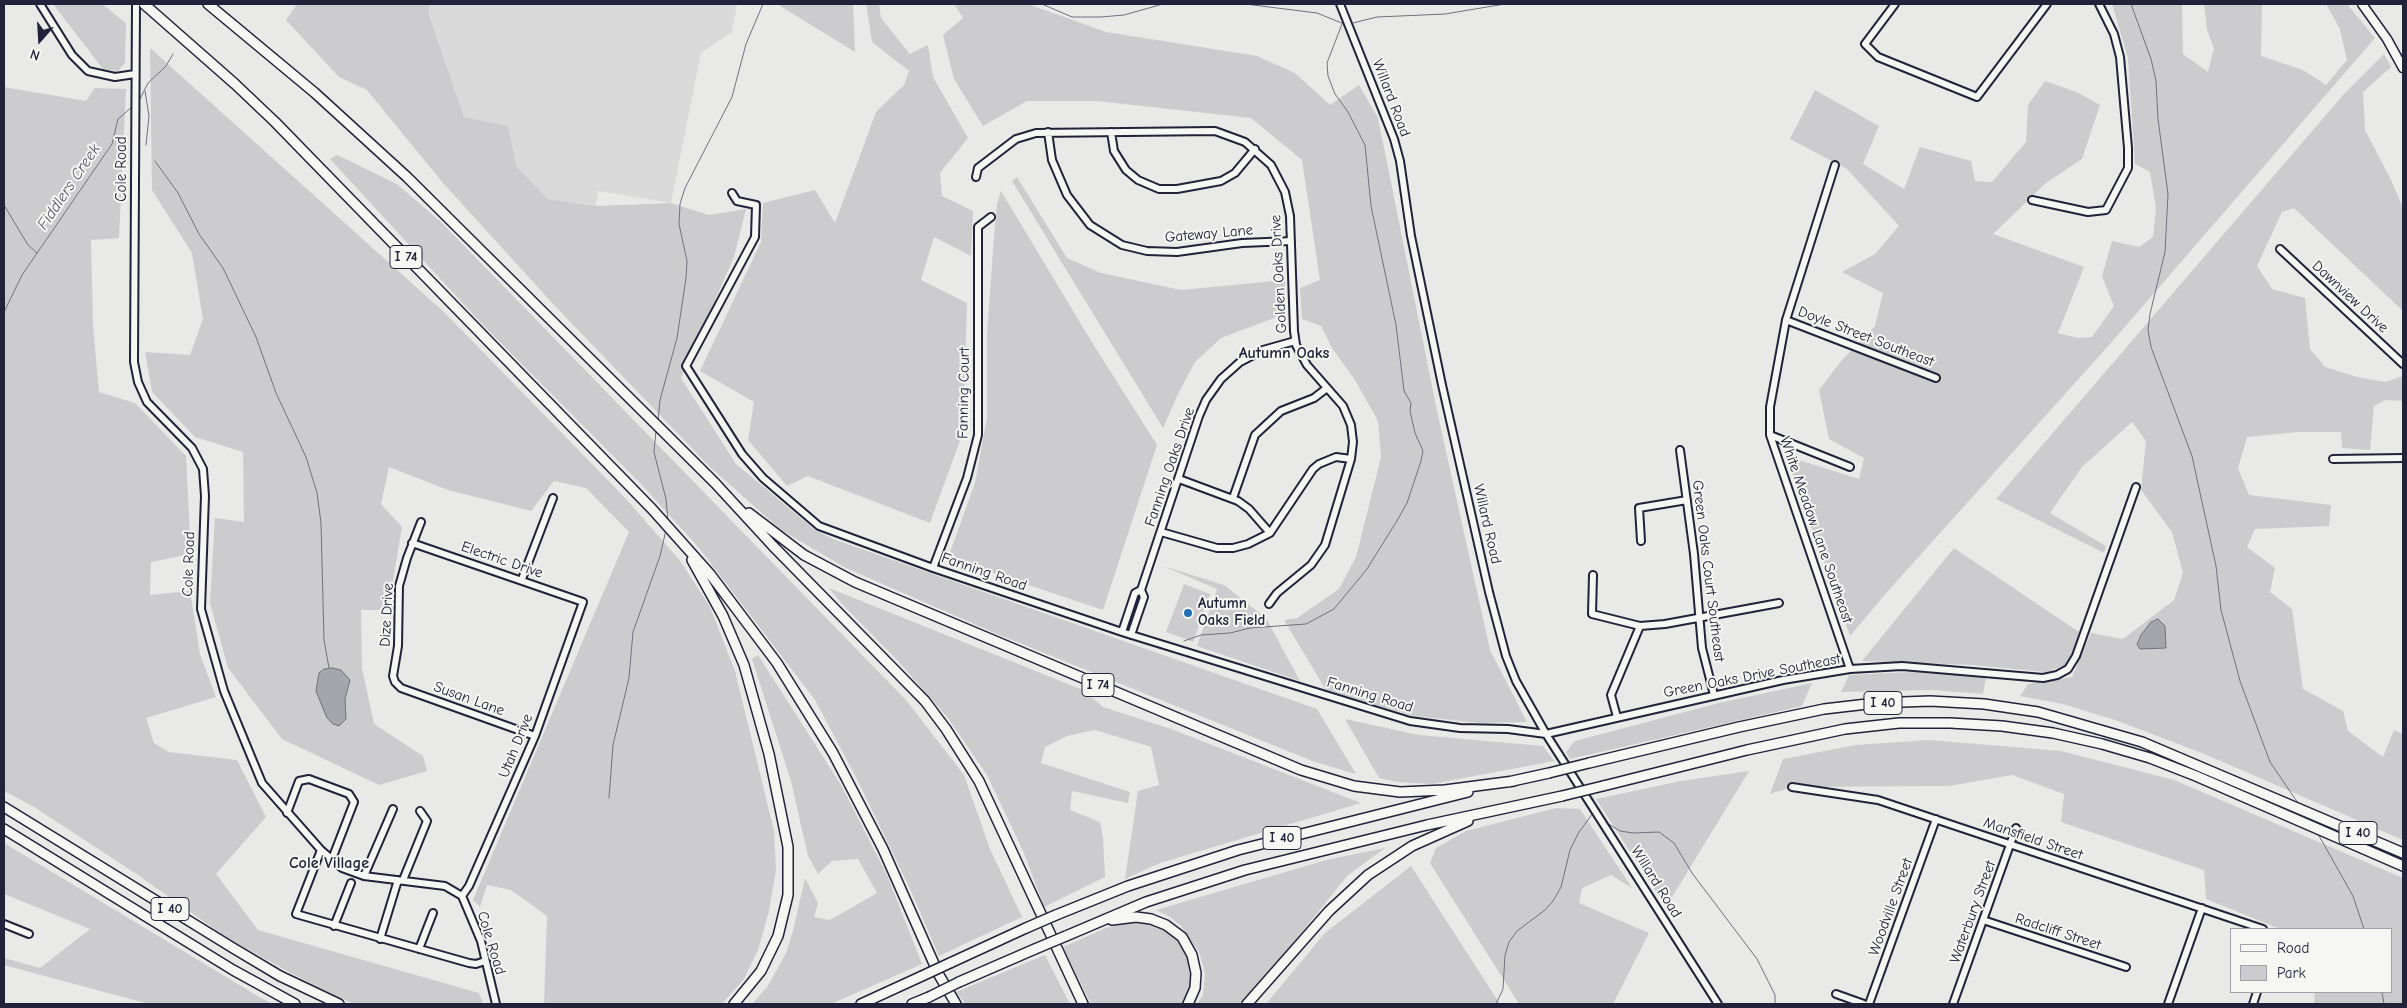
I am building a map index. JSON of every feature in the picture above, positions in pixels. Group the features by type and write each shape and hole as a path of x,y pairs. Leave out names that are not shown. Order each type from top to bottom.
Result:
{"highway":[{"name":"I 74","path":"144,4 275,122 652,509 710,574 738,609 805,706 860,802 939,975 956,1004"},
{"name":"I 74","path":"208,4 316,92 401,170 715,484 804,555 855,582 1301,770 1354,786 1400,792 1445,790 1514,781"},
{"path":"715,484 772,546 900,674 946,729 964,756 994,812 1083,1004"},
{"path":"652,509 700,574 735,642 752,694 785,829 789,879 782,922 772,951 760,971 734,1004"},
{"name":"I 40","path":"861,1004 1056,915 1145,880 1238,850 1549,772 1755,724 1824,709 1876,703 1930,701 1984,704 2038,712 2142,742 2403,853"},
{"name":"I 40","path":"912,1004 1095,923 1183,890 1254,868 1427,825 1486,814 1562,796 1747,750 1845,729 1907,723 1950,722 2002,726 2053,733 2102,744 2150,758 2196,776 2403,866"},
{"name":"I 40","path":"4,807 280,976 339,1004"},
{"path":"1246,1004 1329,911 1368,875 1412,846 1486,814"},
{"name":"I 40","path":"4,829 233,970 295,1004"},
{"path":"1095,923 1144,918 1158,922 1174,931 1188,946 1195,963 1196,982 1188,1004"}],"main road":[{"path":"2362,4 2387,39 2403,68"}],"street":[{"path":"40,4 72,55 88,72 115,77 135,74"},
{"name":"Cole Road","path":"136,4 134,339 136,374 143,393 152,409 178,432 201,462 205,496 200,598 203,623 224,691 256,773 269,792 321,850 342,868 364,876 445,886 462,896 481,941 496,1004"},
{"name":"Willard Road","path":"1340,4 1390,123 1396,146 1411,236 1438,367 1497,627 1514,675 1546,734 1718,1004"},
{"path":"1895,4 1865,44 1878,57 1977,97 2047,4"},
{"path":"2032,200 2088,212 2106,210 2128,168 2120,57 2114,34 2099,4"},
{"name":"Golden Oaks Drive","path":"976,177 978,168 1016,139 1028,134 1048,132 1215,131 1236,137 1255,148 1271,165 1283,187 1290,216 1295,341 1303,359 1339,400 1348,416 1352,431 1351,459 1332,528 1321,552 1305,571 1284,587 1268,604"},
{"name":"Gateway Lane","path":"1048,132 1052,160 1067,195 1090,225 1122,245 1146,251 1177,252 1242,243 1291,241"},
{"path":"1111,132 1114,151 1126,170 1138,180 1159,189 1177,189 1221,181 1235,173 1255,148"},
{"name":"White Meadow Lane Southeast","path":"1835,165 1786,320 1770,407 1770,435 1850,669"},
{"name":"Fanning Road","path":"732,193 737,201 756,205 755,237 686,366 742,454 764,478 819,526 933,568 1131,635 1410,721 1460,728 1508,729 1546,734"},
{"name":"Fanning Court","path":"933,568 967,478 978,435 978,228 991,217"},
{"name":"Dawnview Drive","path":"2280,249 2403,364"},
{"name":"Doyle Street Southeast","path":"1786,320 1936,378"},
{"name":"Fanning Oaks Drive","path":"1122,632 1136,593 1141,590 1202,408 1221,379 1240,362 1255,354 1295,341"},
{"path":"1233,498 1255,435 1281,411 1314,398 1327,388"},
{"path":"1770,435 1850,466"},
{"name":"Green Oaks Court Southeast","path":"1680,450 1702,648 1714,694"},
{"path":"1161,532 1209,547 1225,548 1248,544 1270,533 1313,469 1325,460 1336,457 1351,459"},
{"path":"2333,459 2403,458"},
{"path":"1179,479 1233,498 1249,509 1270,533"},
{"name":"Green Oaks Drive Southeast","path":"1546,734 1714,694 1850,669 1902,666 2043,678 2057,675 2068,669 2076,656 2104,583 2136,487"},
{"path":"522,579 554,498"},
{"path":"1641,540 1639,508 1687,500"},
{"name":"Dize Drive","path":"395,682 393,676 398,646 399,586 412,542 421,522"},
{"name":"Electric Drive","path":"412,542 522,579 583,602"},
{"path":"1593,575 1592,614 1640,626 1665,624 1778,602"},
{"name":"Fanning Oaks Drive","path":"1131,635 1144,597 1141,590"},
{"name":"Utah Drive","path":"462,896 469,886 535,736 583,602"},
{"path":"1617,718 1611,695 1640,626"},
{"name":"Susan Lane","path":"395,682 401,688 535,736"},
{"path":"288,811 299,781 309,779 349,794 354,802 332,859"},
{"name":"Mansfield Street","path":"1792,787 1878,800 2260,928"},
{"path":"364,876 393,809"},
{"path":"380,939 399,881 427,821 420,811"},
{"name":"Woodville Street","path":"1869,1004 1936,819"},
{"name":"Waterbury Street","path":"1953,1004 2016,828"},
{"path":"321,850 296,914 380,939 476,964 485,961"},
{"path":"334,926 351,883"},
{"path":"2168,1004 2202,908"},
{"path":"419,949 433,913"},
{"name":"Radcliff Street","path":"1982,920 2126,967"},
{"path":"4,924 29,934"},
{"path":"1836,994 1864,1004"}],"shaded area":[{"path":"430,4 737,4 732,32 701,53 671,203 598,191 596,206 548,199 517,167 508,126 464,117 427,13"},
{"path":"2158,619 2165,626 2166,648 2140,649 2137,644 2141,635 2151,622"},
{"path":"324,669 341,670 350,680 345,699 346,719 339,726 333,724 327,718 316,691 319,673"}],"green space":[{"path":"53,4 102,4 126,23 125,63 118,71 103,69"},
{"path":"297,4 430,4 428,13 464,117 508,126 517,167 548,199 596,206 671,203 709,215 746,209 734,257 681,378 736,464 815,530 833,539 1317,709 1356,774 1315,762 997,634 846,568 781,530 710,467 554,305 443,183 367,90 339,77 286,20"},
{"path":"777,4 853,4 855,52"},
{"path":"866,4 879,4 881,18 910,54 928,45 933,77 968,138 940,173 942,196 973,211 971,256 934,237 921,280 967,303 963,432 930,523 808,476 787,486 748,440 754,402 700,371 761,242 763,203 815,190 835,223 876,112 904,85 909,71 872,42"},
{"path":"954,4 1028,4 1106,32 1257,56 1295,73 1330,105 1359,85 1378,118 1436,406 1490,650 1527,722 1480,723 1414,716 1326,690 1284,620 1297,618 1339,589 1356,557 1381,457 1378,421 1355,380 1332,348 1321,326 1302,319 1300,288 1320,280 1302,160 1251,118 1097,101 1027,101 983,126 954,79 943,35 963,18"},
{"path":"2112,4 2182,4 2183,54 2208,72 2214,48 2207,30 2204,4 2262,4 2261,56 2303,70 2326,85 2347,60 2340,29 2326,4 2347,4 2375,38 2110,344 1887,592 1850,636 1786,456 1859,479 1864,458 1829,439 1819,390 1842,360 1875,326 1883,293 1842,272 1875,254 1899,226 1847,169 1790,139 1815,90 1879,126 1863,164 1904,189 1920,147 1971,161 1975,181 1992,182 2026,142 2028,105 2045,81 2079,93 2100,105 2082,159 2046,183 1993,234 2084,267 2058,333 2078,338 2092,337 2114,306 2102,276 2112,241 2139,247 2153,237 2156,208 2150,172 2135,164 2128,58"},
{"path":"150,48 445,313 628,501 681,562 710,607 735,671 774,831 776,870 769,911 758,950 744,979 722,1004 544,1004 547,916 511,890 487,885 480,907 473,900 629,532 586,488 554,481 531,511 448,490 389,467 381,504 402,527 388,610 361,610 362,668 374,724 423,756 427,771 379,785 282,739 228,668 210,603 215,518 244,522 243,452 195,437 152,392 145,352 190,355 203,319 192,253 152,190"},
{"path":"2384,54 2391,67 2363,92 2365,130 2403,208 2403,311 2294,208 2282,212 2257,266 2272,289 2305,298 2310,349 2325,367 2357,377 2385,382 2403,376 2403,401 2386,400 2374,406 2370,450 2342,448 2341,432 2298,432 2247,437 2238,468 2249,495 2331,505 2329,526 2255,529 2247,547 2275,568 2270,592 2292,609 2303,689 2343,711 2348,731 2383,757 2394,730 2403,734 2403,840 2202,753 2115,720 2063,704 2020,696 2028,684 2072,677 2091,633 2123,639 2174,600 2183,573 2172,532 2141,490 2146,441 2132,422 2082,467 2050,513 2106,546 2104,553 1996,499 2344,94"},
{"path":"4,87 86,101 95,88 126,89 119,238 91,240 93,326 99,392 135,403 186,456 191,554 151,562 150,595 190,591 200,654 216,697 146,718 154,743 169,752 237,760 266,817 216,874 258,930 479,993 483,1004 355,1004 325,992 227,938 138,875 34,807 4,791"},
{"path":"337,155 397,184 441,222 906,700 964,775 990,849 1022,917 939,956 910,889 857,779 815,700 699,548 640,483 481,323 330,159"},
{"path":"1017,177 1067,258 1101,273 1181,290 1285,280 1285,314 1221,338 1195,362 1163,428 1012,181"},
{"path":"1001,191 1093,344 1157,445 1103,610 948,558 975,483 987,418 987,334 997,204"},
{"path":"1954,548 2079,632 2073,652 2066,665 2046,672 1973,665 1862,661"},
{"path":"1163,566 1224,585 1266,618 1300,681 1197,646 1217,589"},
{"name":"Autumn Oaks Field","path":"1184,584 1210,594 1193,642 1166,632"},
{"path":"829,588 1083,690 1103,707 1171,729 1361,803 1160,863 1125,879 1138,791 1159,785 1151,747 1095,730 1067,736 1045,747 1041,763 1130,792 1128,803 1072,791 1070,810 1100,822 1103,838 1105,877 1044,907 1024,853 987,775 948,718 898,661 842,604"},
{"path":"758,655 841,785 887,875 922,964 831,1004 752,1004 768,986 786,953 805,878 818,903 814,917 830,920 877,893 858,859 832,861 818,874 808,856 791,781 752,659"},
{"path":"1912,672 1986,677 1983,694 1933,690 1841,692 1849,675"},
{"path":"1812,683 1802,706 1570,759 1566,752 1575,741 1719,703"},
{"path":"1345,719 1419,735 1543,746 1554,761 1432,784 1398,782 1379,778"},
{"path":"1929,740 2061,751 2174,780 2403,878 2403,1004 2314,1004 2315,993 2392,993 2392,928 2278,928 2206,899 2204,870 2061,822 2064,794 2012,775 1949,786 1792,787 1770,794 1783,759 1856,745"},
{"path":"1749,771 1666,907 1596,799 1681,781"},
{"path":"1556,808 1580,809 1632,888 1611,875 1582,888 1579,903 1649,933 1613,1004 1519,1004 1430,863 1436,848 1466,831"},
{"path":"4,843 273,1004 149,1004 4,965 4,958 40,968 90,929 4,894"},
{"path":"1385,848 1347,876 1286,952 1239,1004 1197,1004 1203,995 1205,973 1199,952 1181,926 1170,917 1156,910 1326,860"},
{"path":"1411,866 1500,1004 1266,1004 1325,933"},
{"path":"1126,923 1146,923 1160,927 1175,937 1189,959 1191,981 1184,1004 1091,1004 1063,947 1106,928"},
{"path":"1045,955 1070,1004 966,1004 956,992"}],"waterway":[{"path":"658,421 660,400 677,338 686,278 687,261 679,224 680,204 685,188 732,97 746,44 763,4"},
{"name":"Fiddlers Creek","path":"1042,4 1072,17 1124,15 1163,4"},
{"name":"Fiddlers Creek","path":"1245,4 1317,13 1344,24"},
{"name":"Fiddlers Creek","path":"1353,23 1377,17 1445,14 1505,4"},
{"path":"2131,4 2151,59 2156,81 2158,119 2168,194 2165,252 2148,330 2151,347 2192,456 2216,566 2221,610 2240,681 2270,762 2298,803"},
{"path":"1184,641 1201,635 1230,633 1250,628 1306,624 1334,609 1367,569 1398,519 1407,503 1421,461 1423,451 1415,433 1410,411 1411,403 1404,391 1396,325 1371,206 1365,145 1348,112 1335,94 1328,76 1327,63 1342,24"},
{"name":"Fiddlers Creek","path":"138,103 148,83 166,66 173,54"},
{"path":"145,91 149,116 146,145"},
{"name":"Fiddlers Creek","path":"4,312 22,275 112,144 118,119 133,106"},
{"path":"155,161 178,193 199,234 223,268 256,337 276,393 306,457 317,493 321,523 324,640 329,668"},
{"path":"4,205 28,245 37,253"},
{"path":"656,430 654,452 666,499 668,521"},
{"path":"609,798 613,745 629,678 633,632 660,556 666,530"},
{"path":"1597,806 1607,823 1620,831 1633,833 1659,832 1674,843 1692,873 1757,959 1775,995 1775,1004"},
{"path":"1496,1004 1503,989 1505,955 1509,942 1517,931 1545,910 1553,901 1561,887 1570,850 1579,832 1593,813"},
{"path":"2318,834 2353,896 2364,928"},
{"path":"2382,993 2384,1004"}],"place":[{"name":"Autumn Oaks Field","path":"1188,613"}],"district":[{"name":"Autumn Oaks","path":"1284,353"},
{"name":"Cole Village","path":"329,863"}]}
